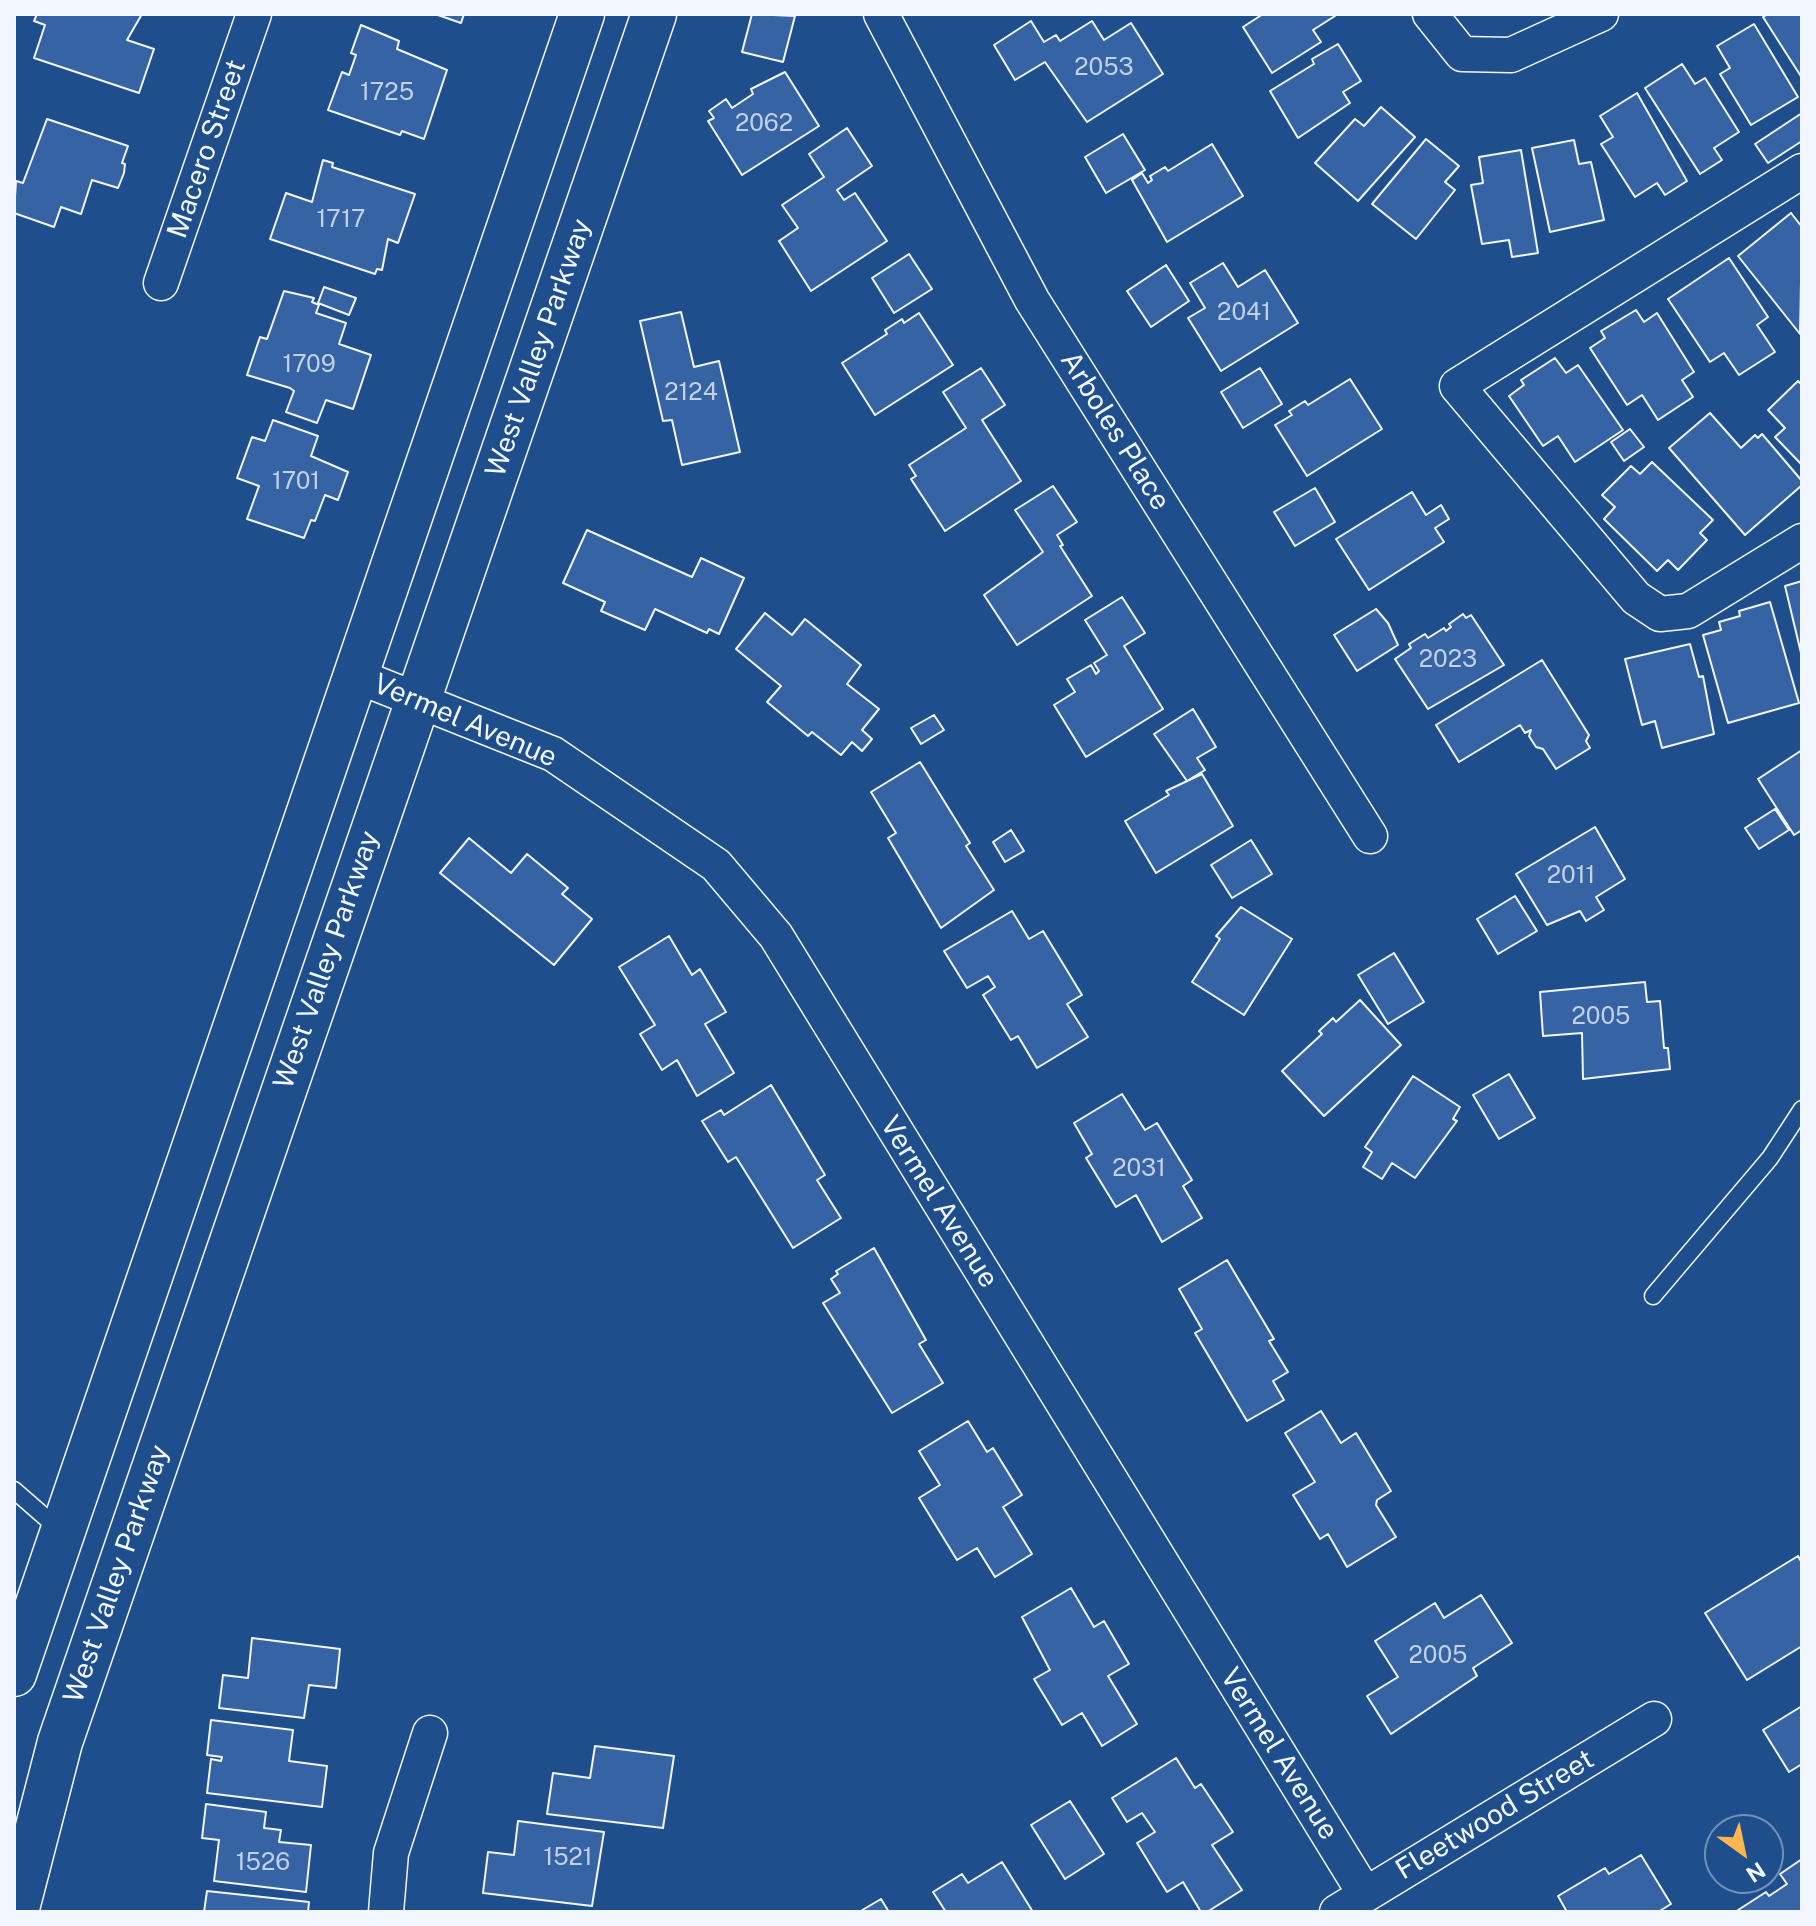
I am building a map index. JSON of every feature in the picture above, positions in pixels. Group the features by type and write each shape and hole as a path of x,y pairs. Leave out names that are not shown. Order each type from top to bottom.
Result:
{"main road":[{"path":"14,1674 582,14"},
{"name":"West Valley Parkway","path":"16,1912 60,1742 654,14"}],"street":[{"name":"Macero Street","path":"161,283 254,14"},
{"name":"Arboles Place","path":"881,14 1032,300 1370,836"},
{"path":"1430,14 1462,54 1511,55 1601,14"},
{"path":"1802,171 1457,386 1636,598 1660,614 1688,611 1802,541"},
{"name":"Vermel Avenue","path":"357,676 553,754 716,865 776,936 1351,1903"},
{"name":"Fleetwood Street","path":"1351,1903 1654,1719"},
{"path":"386,1912 391,1853 430,1733"}],"lane":[{"path":"1653,1296 1770,1158 1802,1109"},
{"path":"14,1490 63,1532"}],"building":[{"path":"37,14 142,14 127,40 154,49 139,93 34,58 45,25 34,21"},
{"path":"435,14 464,14 461,23"},
{"path":"752,14 795,16 783,62 742,52"},
{"path":"1263,14 1335,16 1313,30 1321,42 1272,73 1243,27"},
{"path":"1768,14 1802,14 1802,78 1763,17"},
{"path":"1031,21 1044,42 1056,35 1060,41 1092,21 1104,40 1131,23 1163,74 1087,122 1045,62 1015,80 994,45"},
{"path":"1754,24 1798,97 1751,125 1720,74 1730,68 1717,46"},
{"path":"361,25 399,41 397,49 447,70 424,139 402,131 400,135 328,110 342,72 349,75 356,55 351,53"},
{"path":"1338,44 1361,81 1343,92 1350,103 1298,138 1270,91 1314,64 1312,59"},
{"path":"1682,64 1695,84 1705,78 1739,132 1714,148 1722,160 1700,174 1645,88"},
{"path":"785,72 819,126 742,175 708,121 714,118 709,111 726,99 732,108 753,94 751,89"},
{"path":"1637,93 1687,181 1665,195 1657,183 1635,197 1601,144 1613,137 1600,116"},
{"path":"1381,107 1415,137 1358,201 1315,163 1355,119 1364,126"},
{"path":"1802,113 1802,141 1768,163 1755,144"},
{"path":"47,119 128,146 118,188 92,180 81,214 61,207 54,227 14,213 16,181 23,183"},
{"path":"847,128 872,166 837,190 844,200 855,193 887,241 811,291 779,241 798,228 782,205 824,177 809,154"},
{"path":"1123,134 1145,170 1106,193 1085,157"},
{"path":"1426,139 1459,166 1445,182 1455,190 1416,239 1372,204"},
{"path":"1574,140 1579,164 1591,162 1604,220 1550,232 1532,148"},
{"path":"1212,144 1243,196 1167,242 1132,180 1142,173 1148,183 1152,180 1150,176 1165,167 1168,171"},
{"path":"1521,150 1538,253 1512,257 1509,240 1482,244 1471,185 1483,183 1479,157"},
{"path":"323,160 333,163 332,167 415,194 398,243 388,239 382,270 377,269 375,274 270,239 286,193 312,202"},
{"path":"1791,213 1802,227 1800,334 1738,256"},
{"path":"909,254 932,289 894,313 872,278"},
{"path":"1729,258 1768,317 1757,325 1775,352 1739,375 1724,353 1710,362 1668,299"},
{"path":"1223,263 1238,287 1265,270 1298,323 1221,371 1188,318 1205,308 1190,283"},
{"path":"1166,265 1189,301 1151,327 1127,291"},
{"path":"324,287 356,298 349,315 318,303"},
{"path":"284,291 314,298 312,302 319,305 316,313 346,323 339,344 371,355 353,409 326,400 317,423 286,412 294,391 290,388 247,375 260,337 267,339"},
{"path":"1636,310 1644,322 1657,313 1694,372 1682,380 1693,397 1658,420 1642,395 1627,405 1590,348 1605,338 1601,331"},
{"path":"681,312 694,367 719,361 740,452 682,465 672,420 663,421 640,321"},
{"path":"919,313 953,365 875,415 842,363 887,334 885,330"},
{"path":"1555,358 1566,373 1578,365 1623,430 1575,462 1558,436 1543,446 1509,396 1524,385 1521,380"},
{"path":"981,368 1005,405 982,420 1021,481 945,531 911,479 916,476 909,465 966,428 943,392"},
{"path":"1260,368 1282,404 1243,428 1221,392"},
{"path":"1350,379 1382,429 1307,476 1275,425 1292,415 1289,411 1305,401 1308,405"},
{"path":"1798,381 1802,385 1802,465 1775,437 1785,428 1768,410"},
{"path":"1710,413 1741,448 1755,435 1758,438 1762,434 1802,481 1801,486 1745,535 1669,448"},
{"path":"273,420 318,436 311,456 348,472 338,500 325,495 315,521 311,520 304,538 247,519 259,486 237,478 252,437 265,441"},
{"path":"1630,429 1644,447 1624,461 1611,442"},
{"path":"1652,462 1713,520 1700,533 1707,540 1678,570 1668,560 1657,571 1604,519 1615,507 1602,495 1631,466 1640,474"},
{"path":"1053,486 1077,522 1057,535 1063,545 1060,546 1092,596 1017,645 984,595 1043,552 1015,510"},
{"path":"1315,488 1335,522 1295,546 1274,512"},
{"path":"1412,492 1426,515 1441,505 1449,519 1435,528 1444,542 1369,590 1336,539"},
{"path":"587,530 692,577 701,558 744,578 719,634 709,629 707,633 655,609 645,630 601,611 605,602 563,583"},
{"path":"1802,581 1802,652 1801,653 1785,586"},
{"path":"1122,597 1145,633 1124,646 1163,709 1086,757 1054,705 1075,692 1067,679 1091,665 1096,674 1099,671 1094,663 1107,655 1085,620"},
{"path":"1770,602 1799,703 1728,723 1703,635 1721,630 1719,622 1740,616 1739,611"},
{"path":"1376,609 1388,623 1398,645 1357,671 1334,635"},
{"path":"765,613 792,635 805,619 861,665 847,684 879,709 862,730 872,739 862,751 852,742 841,755 812,732 808,736 767,702 781,686 736,649"},
{"path":"1463,614 1466,618 1471,615 1504,665 1428,709 1395,659 1411,648 1409,644 1425,634 1428,638 1444,628 1446,631 1451,627 1449,624"},
{"path":"1690,644 1699,677 1703,676 1714,734 1662,748 1655,721 1642,725 1625,659"},
{"path":"1542,660 1589,735 1586,741 1590,748 1556,769 1543,749 1536,747 1529,736 1531,730 1525,733 1520,725 1459,762 1436,725"},
{"path":"1193,709 1216,747 1197,758 1205,770 1187,781 1154,734"},
{"path":"934,715 944,730 921,744 911,728"},
{"path":"1802,750 1802,830 1794,835 1758,779"},
{"path":"920,762 970,843 966,846 994,890 941,928 888,838 896,833 871,792"},
{"path":"1202,774 1233,826 1156,873 1125,821 1169,795 1166,791"},
{"path":"1775,809 1789,830 1759,849 1745,828"},
{"path":"1595,827 1625,879 1596,897 1604,910 1586,921 1580,911 1547,925 1516,874"},
{"path":"1011,830 1024,851 1005,862 993,842"},
{"path":"469,838 511,873 527,854 568,888 562,894 592,919 554,965 440,873"},
{"path":"1251,840 1272,874 1232,898 1211,865"},
{"path":"1515,896 1537,931 1498,954 1477,919"},
{"path":"1241,907 1292,939 1244,1015 1192,982 1220,939 1216,936"},
{"path":"1012,911 1029,939 1043,931 1082,995 1067,1004 1088,1037 1037,1068 1018,1036 1011,1040 983,995 995,987 988,976 967,988 944,951"},
{"path":"669,936 692,975 700,969 726,1012 705,1024 734,1073 697,1096 677,1060 662,1070 640,1034 655,1025 619,967"},
{"path":"1394,953 1424,1002 1388,1024 1358,975"},
{"path":"1645,982 1647,1002 1660,1001 1664,1048 1668,1048 1670,1069 1583,1079 1582,1033 1543,1036 1540,992"},
{"path":"1360,1000 1401,1045 1324,1116 1282,1071 1322,1034 1319,1031 1333,1018 1336,1022"},
{"path":"1509,1074 1535,1118 1499,1139 1473,1095"},
{"path":"1413,1076 1460,1107 1453,1119 1457,1121 1415,1178 1392,1163 1382,1179 1363,1167 1372,1152 1365,1147"},
{"path":"771,1085 825,1175 817,1180 841,1218 793,1248 736,1157 728,1162 702,1121 721,1110 724,1115"},
{"path":"1122,1094 1145,1130 1157,1123 1192,1180 1183,1186 1202,1218 1162,1242 1136,1195 1116,1207 1086,1158 1092,1154 1074,1123"},
{"path":"874,1248 926,1340 919,1344 943,1383 892,1413 823,1303 840,1293 831,1279 838,1274 836,1271"},
{"path":"1227,1260 1274,1339 1269,1341 1288,1372 1273,1381 1284,1400 1247,1421 1195,1333 1202,1329 1179,1289"},
{"path":"1321,1411 1341,1443 1356,1433 1391,1491 1377,1500 1376,1505 1396,1537 1347,1567 1328,1534 1320,1539 1293,1495 1315,1482 1285,1433"},
{"path":"968,1421 987,1452 993,1448 1022,1495 1003,1507 1032,1554 995,1577 977,1548 957,1560 919,1498 940,1485 919,1451"},
{"path":"1798,1556 1802,1563 1802,1646 1747,1680 1705,1613"},
{"path":"1071,1588 1094,1627 1104,1621 1129,1664 1108,1676 1137,1724 1102,1746 1082,1713 1062,1725 1034,1679 1050,1670 1022,1617"},
{"path":"1481,1595 1512,1643 1473,1668 1477,1676 1391,1734 1367,1696 1398,1677 1375,1641 1435,1603 1444,1618"},
{"path":"252,1638 340,1649 336,1688 309,1685 304,1718 219,1708 223,1675 248,1678"},
{"path":"1802,1706 1802,1764 1789,1772 1763,1730"},
{"path":"211,1720 293,1730 289,1761 327,1766 322,1807 207,1793 211,1759 221,1761 222,1757 207,1755"},
{"path":"595,1746 674,1756 663,1828 547,1814 553,1773 590,1778"},
{"path":"1176,1758 1195,1788 1201,1784 1233,1832 1212,1845 1242,1890 1207,1912 1201,1912 1183,1882 1167,1892 1137,1843 1155,1832 1142,1813 1127,1822 1112,1798"},
{"path":"1070,1801 1104,1854 1065,1879 1031,1825"},
{"path":"206,1804 266,1812 264,1828 281,1830 279,1842 311,1845 306,1892 214,1881 219,1840 202,1838"},
{"path":"518,1821 604,1832 592,1906 483,1893 488,1852 514,1855"},
{"path":"1641,1855 1671,1904 1658,1912 1567,1912 1558,1896 1605,1868 1609,1874"},
{"path":"1802,1859 1802,1912 1735,1912 1763,1894 1784,1894 1787,1884 1784,1871"},
{"path":"1002,1862 1033,1912 946,1912 933,1892 962,1874 968,1883"},
{"path":"207,1891 309,1902 308,1912 204,1912"},
{"path":"881,1899 889,1912 859,1912"}]}
